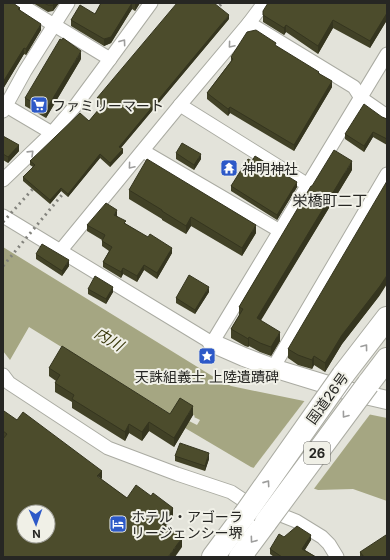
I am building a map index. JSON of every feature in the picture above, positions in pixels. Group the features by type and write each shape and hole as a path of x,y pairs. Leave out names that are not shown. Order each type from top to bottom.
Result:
{"highway":[{"name":"国道26号","path":"213,557 344,375 387,318"},
{"name":"国道26号","path":"240,557 387,359"}],"street":[{"path":"18,3 110,59"},
{"path":"52,133 4,107 68,3"},
{"path":"3,180 52,133 76,104 151,3"},
{"path":"60,250 144,151 264,3"},
{"path":"249,23 354,87 361,98 387,116"},
{"path":"212,343 387,54"},
{"path":"180,105 308,185"},
{"path":"144,151 280,231"},
{"path":"273,368 387,174"},
{"path":"3,216 212,343 273,368 348,391 387,400"},
{"path":"3,375 9,383 108,448 177,474 231,492 243,500 296,522 322,537 329,544 337,557"}],"water":[{"name":"内川","path":"3,247 217,379 231,386 387,418 387,501 353,489 318,490 251,467 185,428 189,421 197,425 200,420 194,417 195,416 179,407 172,415 29,327 10,360 3,351"}],"pier":[{"path":"306,399 371,413 313,490 252,470"}],"building":[{"path":"3,3 13,3 20,8 18,9 41,24 3,82"},
{"path":"44,3 55,3 53,5 48,5"},
{"path":"101,3 132,3 111,37 104,39 71,20 80,5 95,14"},
{"path":"177,3 214,3 229,15 119,147 123,149 110,163 100,154 68,194 61,188 50,200 23,177 35,165 30,161 80,113 89,121 104,103 97,98"},
{"path":"268,3 387,3 387,13 370,41 333,20 318,46 286,25 284,28 263,15 263,11"},
{"path":"256,30 276,43 275,45 332,81 294,145 230,107 228,109 207,93 233,59 231,57 247,32"},
{"path":"63,38 81,51 46,110 25,98 60,39 62,40"},
{"path":"364,104 387,119 387,139 373,132 364,146 345,134"},
{"path":"3,136 19,145 8,157 3,154"},
{"path":"182,143 201,154 194,165 176,153"},
{"path":"334,150 352,161 257,318 280,332 271,347 249,337 248,339 231,329 243,309 239,307"},
{"path":"255,156 297,182 277,215 231,186 248,159 252,161"},
{"path":"147,159 256,225 242,248 191,217 186,226 129,190"},
{"path":"387,181 387,275 342,335 325,363 314,356 312,360 298,355 288,349"},
{"path":"106,203 117,210 114,215 126,221 124,223 148,237 150,234 172,248 157,273 144,265 137,276 123,268 121,272 103,262 112,247 102,241 105,235 87,225"},
{"path":"42,244 69,260 62,271 36,254"},
{"path":"189,275 209,287 195,310 176,298"},
{"path":"95,276 113,287 106,299 88,289"},
{"path":"62,346 170,414 180,398 193,406 174,438 149,422 142,432 129,424 125,432 72,399 74,395 55,383 60,375 49,368"},
{"path":"4,411 17,420 23,412 102,471 97,476 127,498 136,485 151,496 153,493 173,508 161,523 182,538 168,557 3,557 3,439 7,434 3,431"},
{"path":"180,443 209,453 205,466 175,456"},
{"path":"297,526 311,535 302,549 316,557 282,557 270,549 279,534 284,537"},
{"path":"386,535 387,557 364,557 360,552"}],"railway":[{"path":"212,15 222,3"},
{"path":"3,222 40,181"},
{"path":"3,266 71,184"}],"place":[{"name":"ファミリーマート","path":"39,105"},
{"name":"神明神社","path":"229,168"},
{"name":"天誅組義士 上陸遺蹟碑","path":"207,356"},
{"name":"ホテル・アゴーラ リージェンシー堺","path":"118,524"}],"district":[{"name":"栄橋町二丁","path":"330,200"}]}
